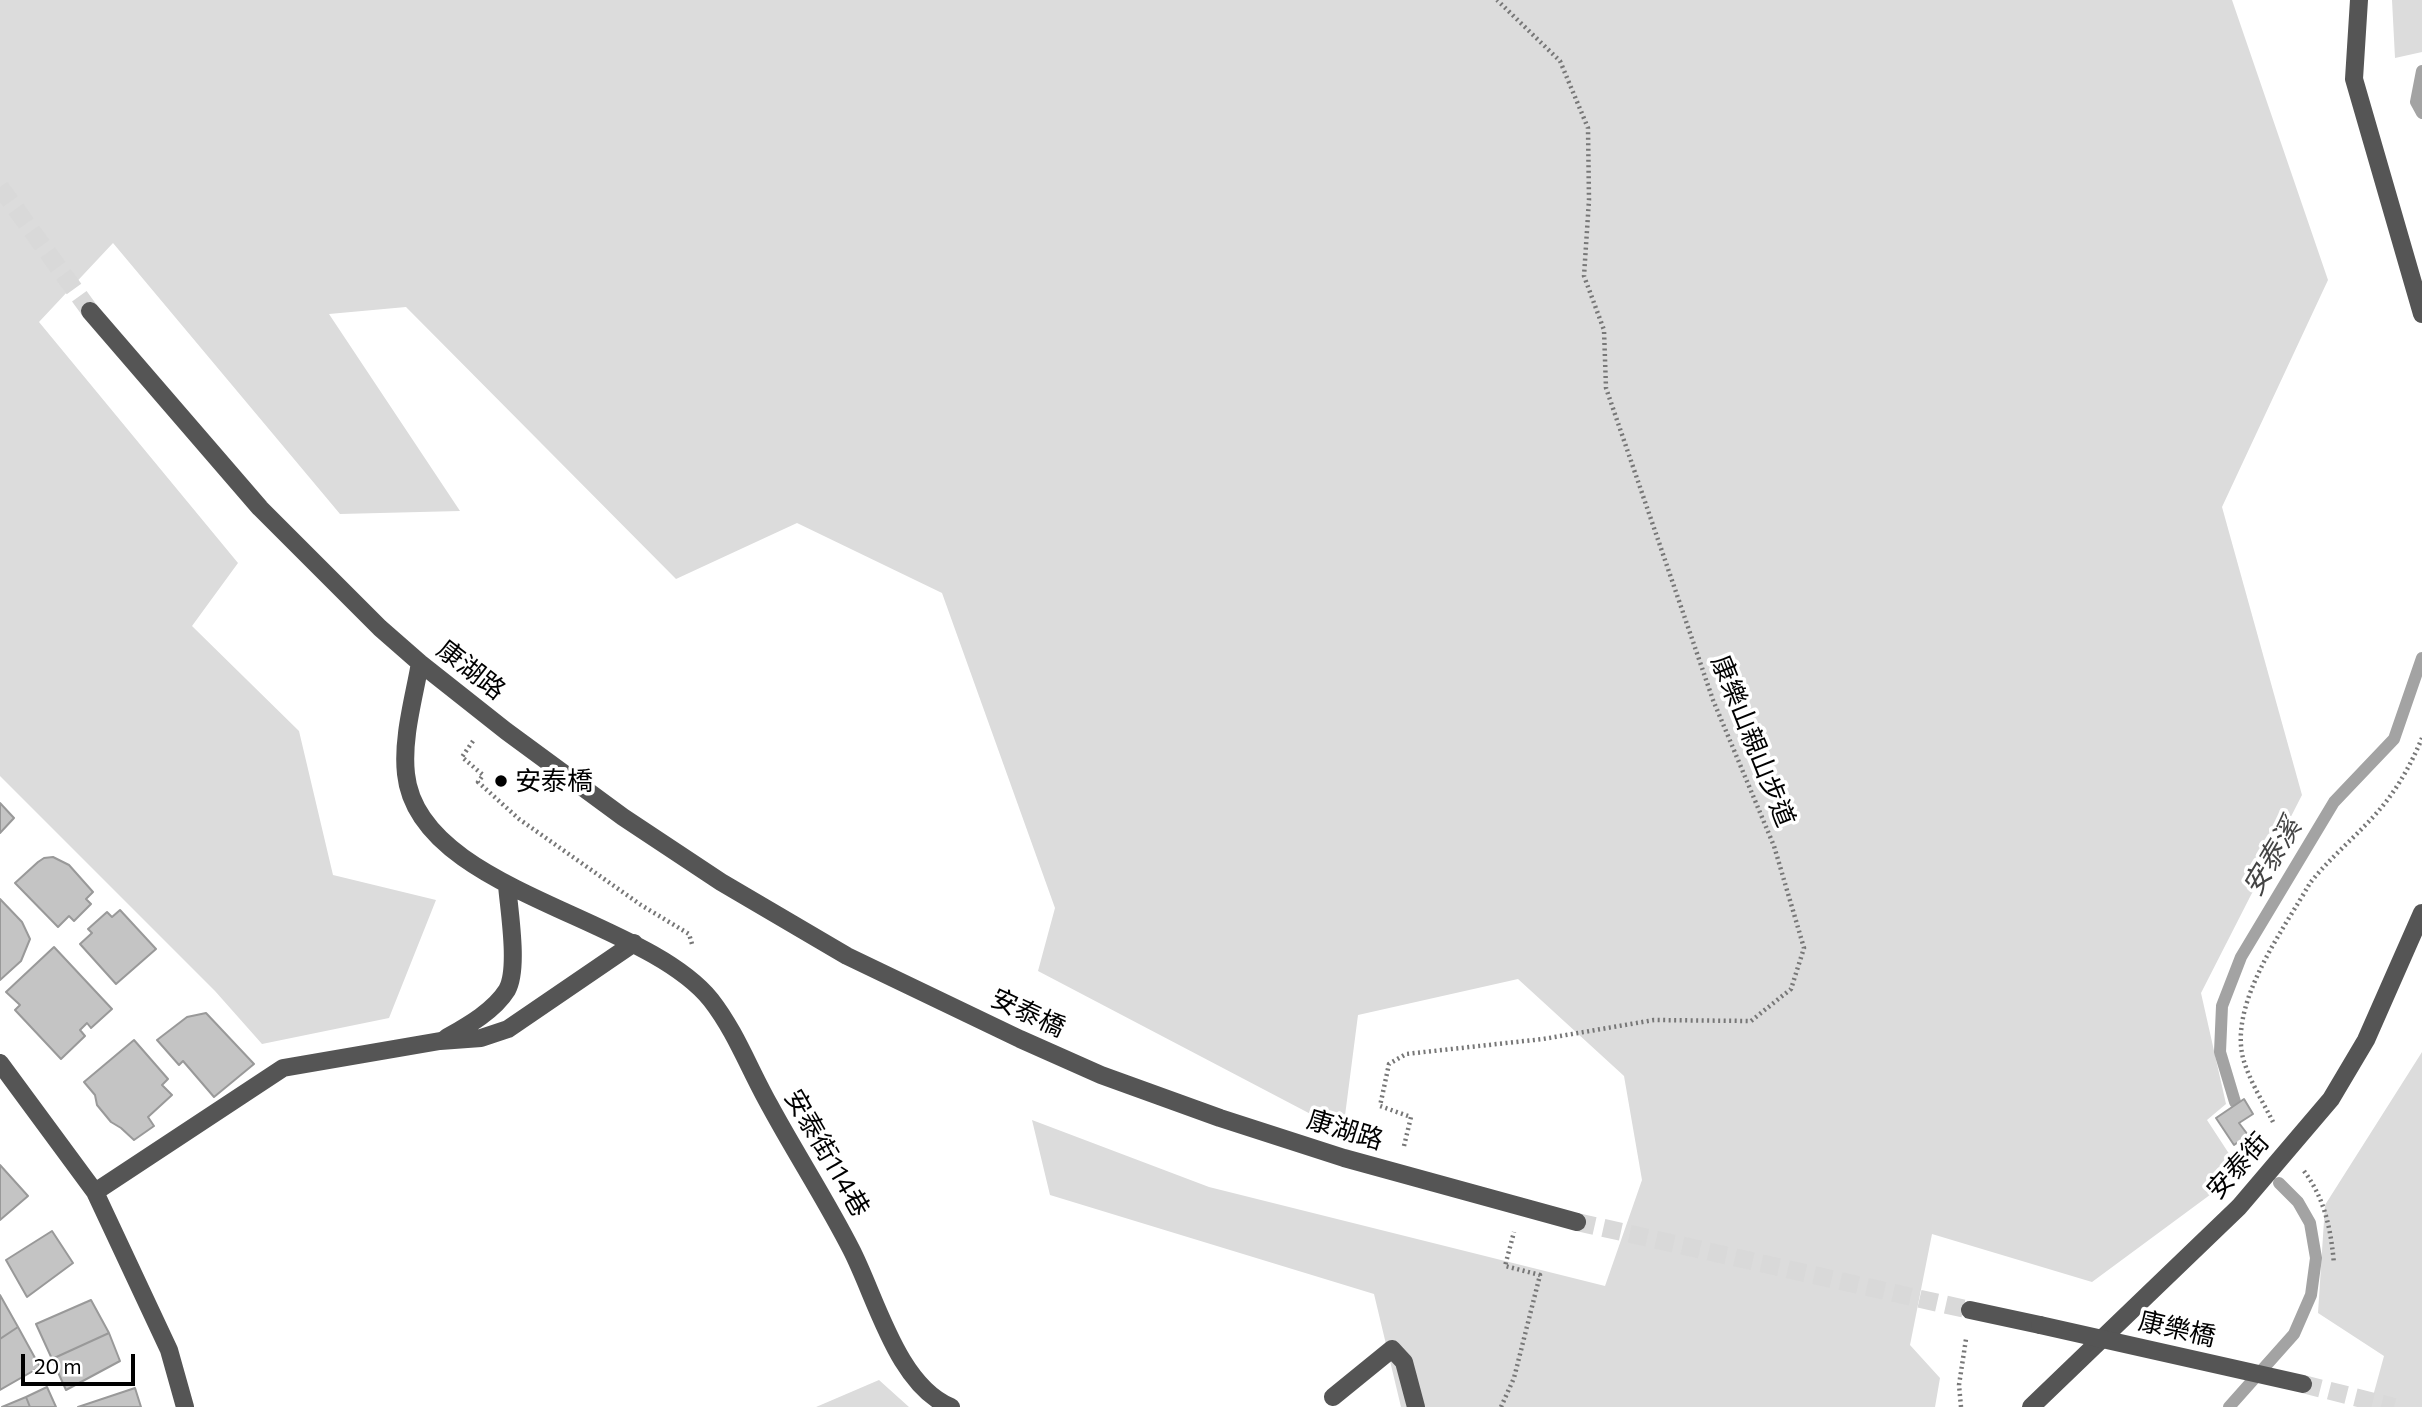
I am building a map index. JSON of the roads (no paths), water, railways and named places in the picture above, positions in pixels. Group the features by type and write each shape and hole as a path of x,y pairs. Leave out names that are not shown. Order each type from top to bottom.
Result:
{"street":[{"path":"2359,0 2354,79 2422,314"},
{"name":"康湖路","path":"90,311 260,508 380,628 420,663 489,718 623,817 721,881 847,956 895,980"},
{"name":"安泰街114巷","path":"420,663 407,746 406,774 413,801 428,826 458,853 506,885 634,943 686,975 710,999 852,1250 908,1369 927,1391 951,1407"},
{"path":"440,1041 485,1013 507,990 513,946 506,885"},
{"name":"安泰街","path":"2031,1407 2239,1207 2331,1099 2366,1040 2422,913"},
{"path":"95,1192 283,1068 440,1041 481,1038 508,1029 634,943"},
{"name":"安泰橋","path":"895,980 1101,1075"},
{"path":"0,1063 95,1192 170,1350 185,1407"},
{"name":"康湖路","path":"1101,1075 1220,1118 1398,1174 1577,1222"},
{"name":"康樂橋","path":"1970,1310 2303,1384"},
{"path":"1333,1397 1392,1349 1404,1362 1416,1407"}],"waterway":[{"name":"安泰溪","path":"2422,71 2416,102 2422,113"},
{"name":"安泰溪","path":"2235,1102 2220,1052 2222,1006 2241,957 2334,802 2394,739 2422,658"},
{"name":"安泰溪","path":"2229,1407 2294,1334 2311,1295 2316,1258 2310,1223 2298,1202 2279,1183"}],"tunnel":[{"path":"0,187 90,311"},
{"path":"1577,1222 1970,1310"},
{"path":"2303,1384 2394,1407"}],"place":[{"name":"安泰橋","path":"501,781"}]}
